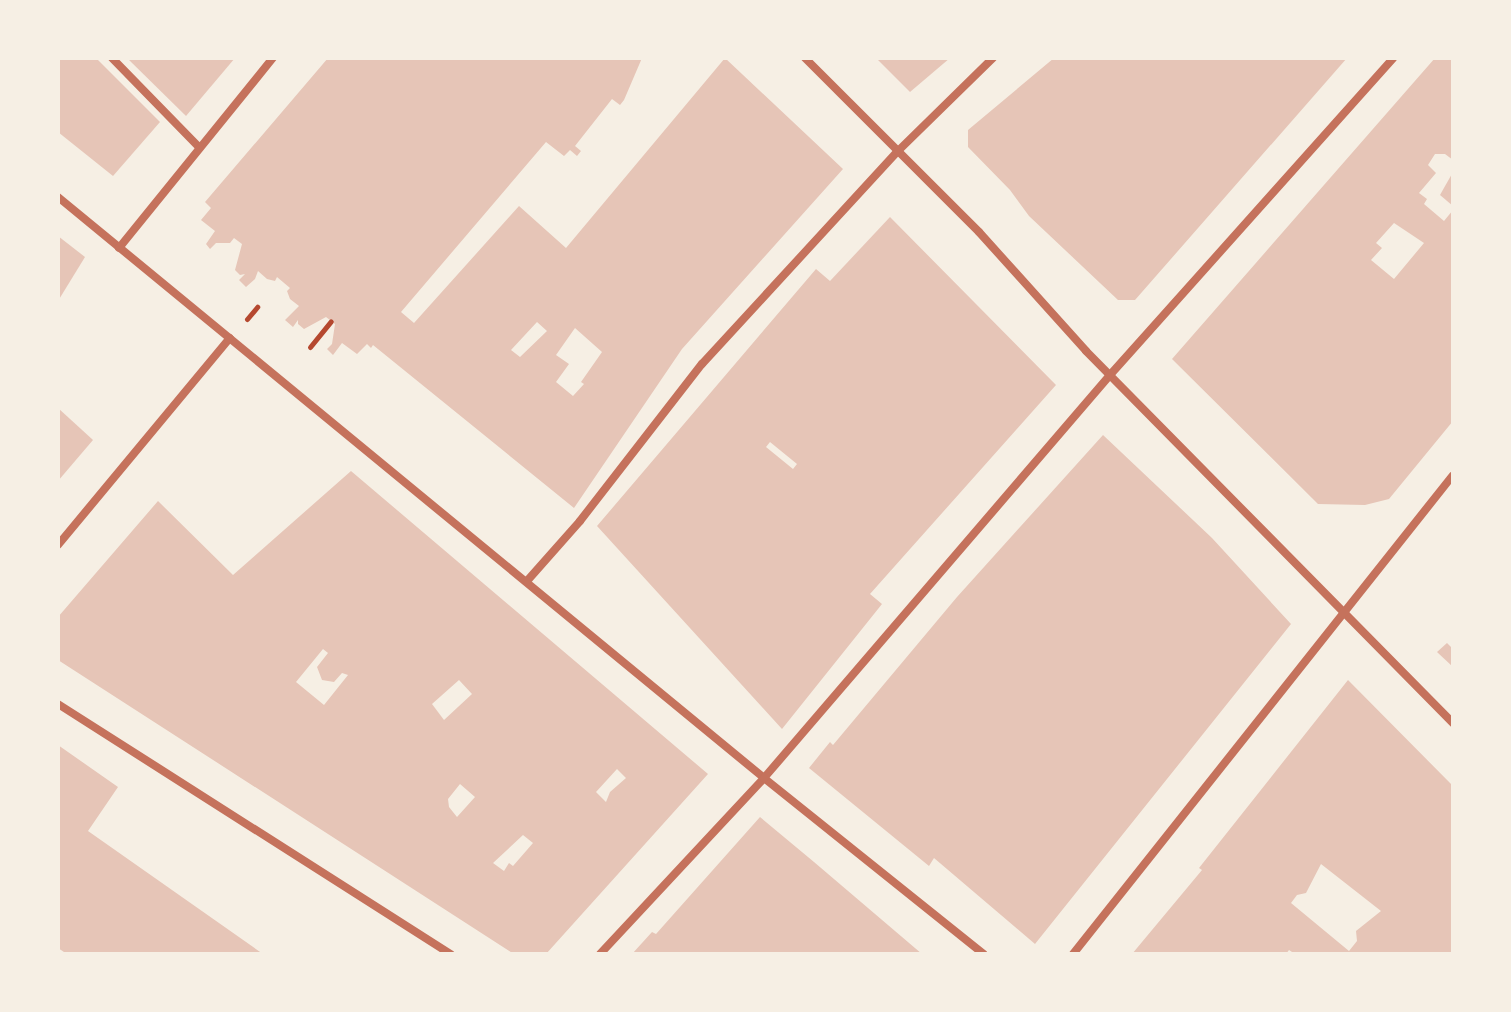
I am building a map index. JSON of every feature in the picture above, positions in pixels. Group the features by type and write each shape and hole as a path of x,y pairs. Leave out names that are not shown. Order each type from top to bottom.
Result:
{"street":[{"path":"112,58 199,147"},
{"path":"119,248 273,58"},
{"path":"805,58 979,232 1110,375 1453,723"},
{"path":"527,581 580,521 702,364 898,151 993,58"},
{"path":"600,954 764,778 1110,375 1393,58"},
{"path":"58,197 764,778 984,954"},
{"path":"58,545 230,338"},
{"path":"1073,954 1453,475"},
{"path":"58,704 451,954"}],"path":[{"path":"310,347 331,321"}],"building":[{"path":"58,58 96,58 160,122 113,176 58,132"},
{"path":"127,58 235,58 186,116"},
{"path":"328,58 642,58 624,100 620,105 612,99 575,146 581,151 577,156 570,150 564,156 546,142 401,312 414,323 519,206 566,248 725,58 843,169 682,349 574,508 373,345 371,348 367,344 357,354 342,343 333,355 327,349 332,344 335,324 326,317 304,329 298,320 293,327 285,320 299,306 290,299 287,291 290,288 277,277 275,281 267,279 258,271 246,287 239,280 245,274 240,275 235,270 242,244 234,238 230,243 216,243 210,249 206,244 215,231 201,220 211,208 205,202","holes":["537,322 547,331 520,357 511,350","575,328 602,352 581,382 584,384 573,396 556,382 569,364 556,355"]},
{"path":"876,58 950,58 910,92"},
{"path":"1054,58 1347,58 1135,300 1118,300 1029,216 1010,190 968,147 968,130"},
{"path":"1435,58 1453,58 1453,160 1445,154 1435,154 1428,165 1436,173 1419,193 1427,199 1424,204 1444,221 1453,210 1453,421 1389,499 1365,505 1318,504 1172,359","holes":["1394,223 1424,243 1394,279 1371,260 1382,248 1376,243"]},
{"path":"1453,172 1453,206 1440,195"},
{"path":"890,217 1056,385 870,594 882,604 782,729 597,526 816,269 830,281","holes":["770,442 797,464 793,469 766,447"]},
{"path":"58,236 85,257 58,301"},
{"path":"58,408 93,440 58,481"},
{"path":"1103,435 1212,538 1291,624 1035,944 934,858 929,866 809,768 830,742 833,745 957,597"},
{"path":"351,471 708,774 546,954 514,954 58,660 58,617 158,501 233,575","holes":["323,649 328,653 317,667 322,680 334,682 342,673 348,675 324,705 296,682","459,680 472,694 444,720 432,704","617,769 626,778 610,792 606,802 596,792","460,784 475,797 457,817 449,807 448,799","523,835 533,843 513,866 509,863 504,871 493,863"]},
{"path":"1447,643 1453,649 1453,667 1437,652"},
{"path":"1348,680 1453,786 1453,954 1295,954 1289,950 1286,954 1132,954 1202,870 1199,868","holes":["1321,864 1381,911 1356,931 1357,941 1349,951 1291,903 1297,895 1306,893"]},
{"path":"58,745 118,787 88,831 263,954 67,954 58,948"},
{"path":"760,817 922,954 632,954 652,932 656,934"}]}
